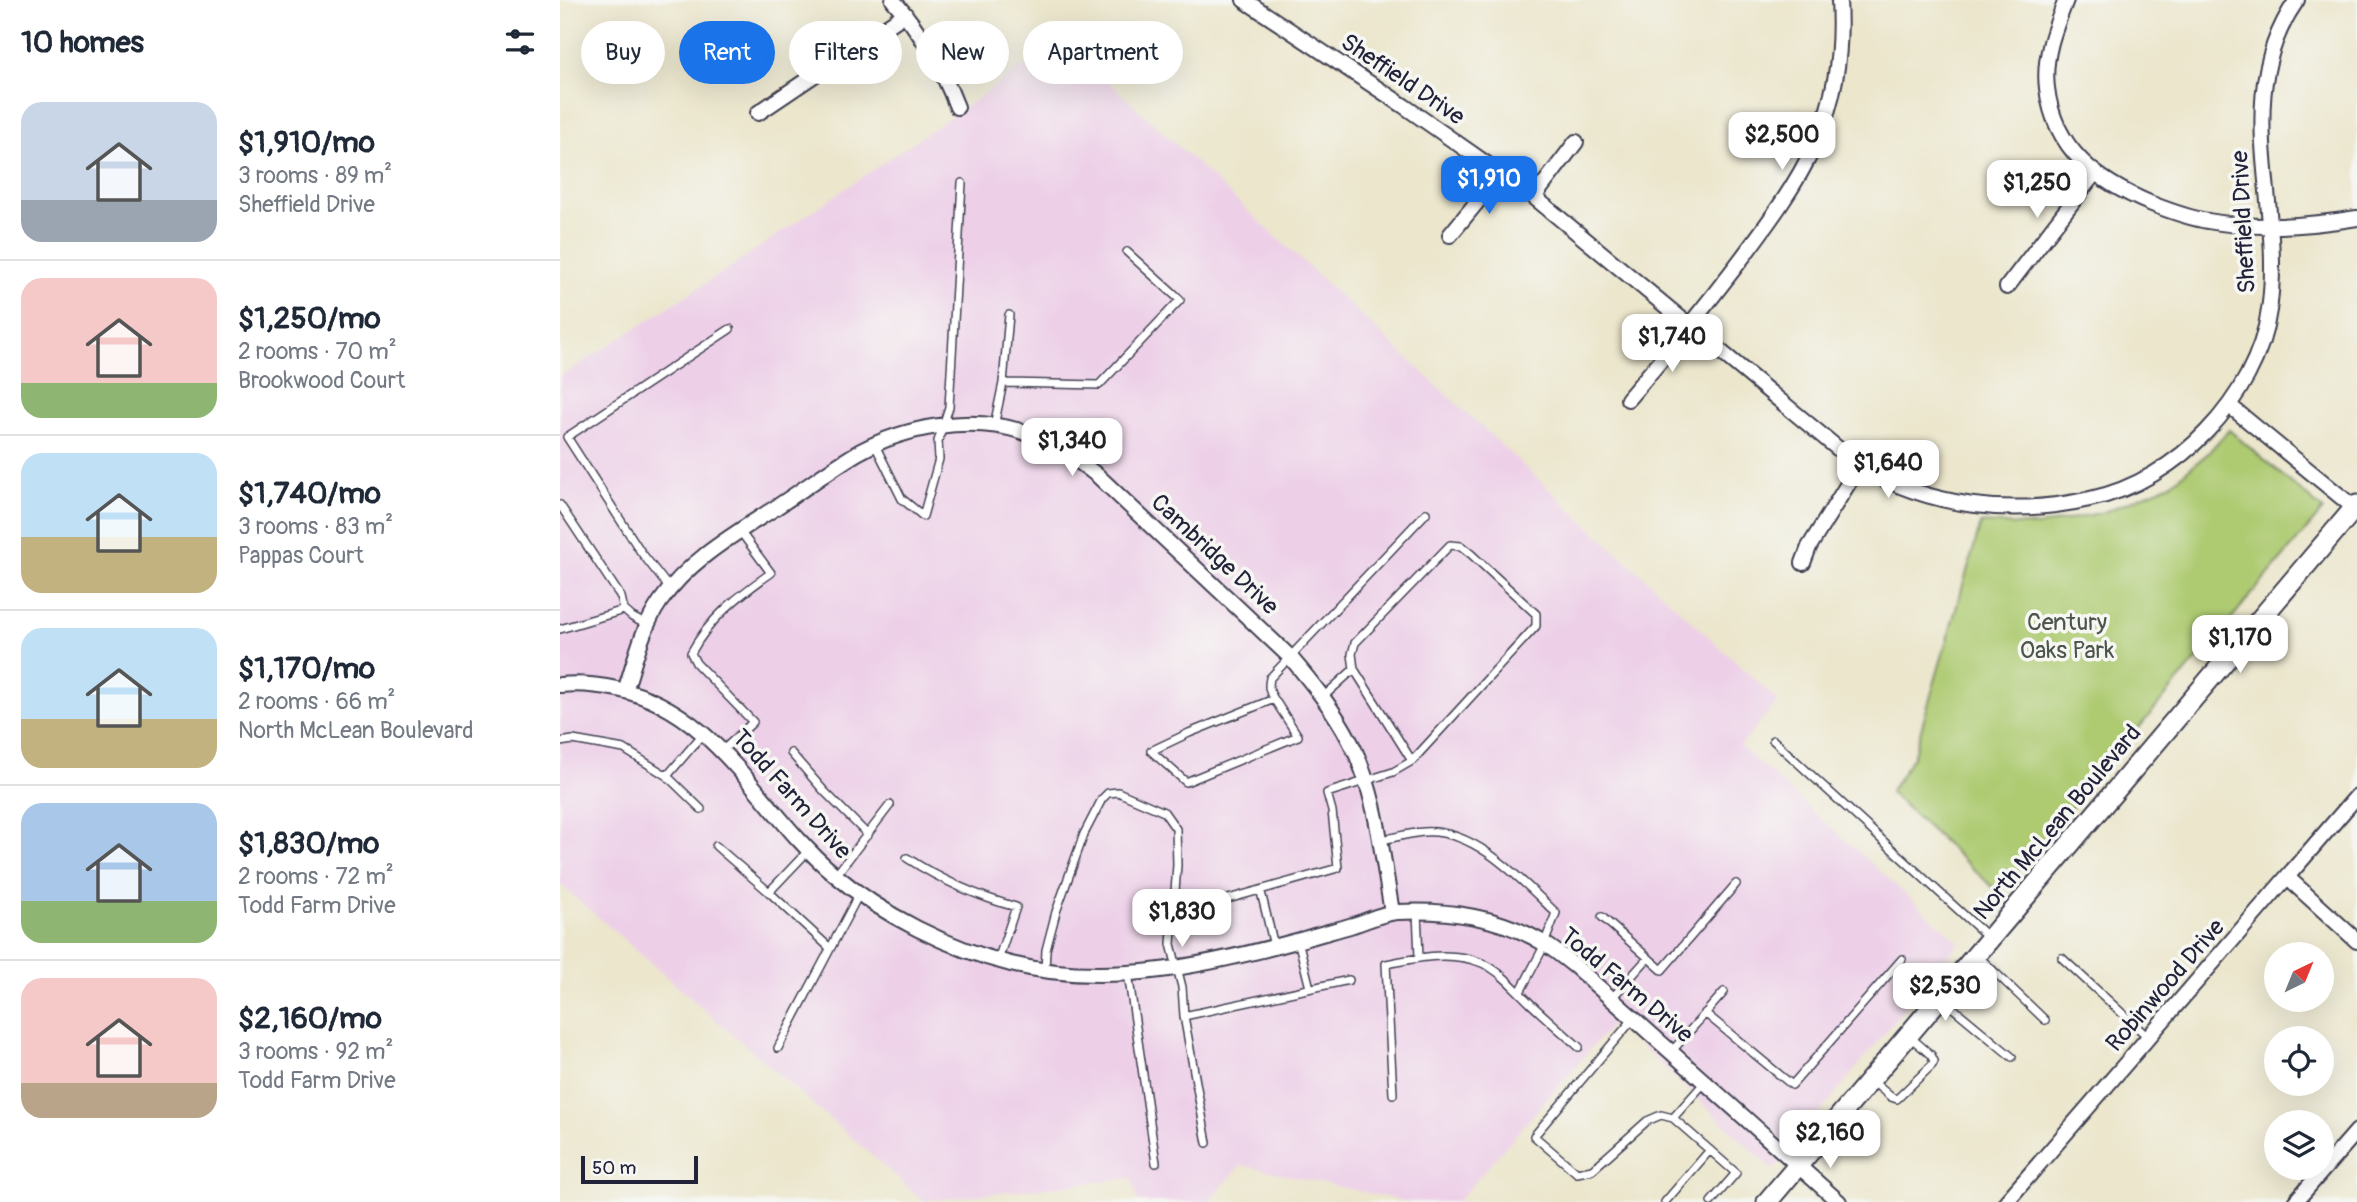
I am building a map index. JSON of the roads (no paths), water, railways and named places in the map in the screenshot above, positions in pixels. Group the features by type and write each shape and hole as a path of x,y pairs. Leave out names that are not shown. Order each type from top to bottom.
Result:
{"main road":[{"name":"North McLean Boulevard","path":"1767,1202 2356,508"}],"street":[{"path":"893,0 939,67 957,107"},
{"name":"Sheffield Drive","path":"1244,0 1404,106 1534,197 1859,466 1905,488 1965,505 2021,509 2077,502 2113,492 2152,475 2194,444 2230,406 2254,361 2266,328 2272,285 2262,136 2262,93 2265,72 2281,26 2297,0"},
{"path":"1629,399 1689,327 1777,211 1805,168 1815,147 1835,83 1841,32 1839,0"},
{"path":"2066,0 2051,37 2046,87 2061,133 2070,148 2094,174 2135,197 2208,221 2270,225 2329,223 2357,218"},
{"path":"758,113 905,14"},
{"path":"1534,197 1576,142"},
{"path":"1450,235 1500,174"},
{"path":"2007,287 2094,174"},
{"path":"2230,406 2356,508"},
{"name":"Cambridge Drive","path":"625,691 647,625 670,589 708,552 858,453 915,430 943,426 995,426 1022,432 1076,459 1108,486 1291,657 1323,697 1351,743 1365,780 1380,840 1392,912"},
{"path":"1803,563 1813,540 1859,466"},
{"name":"Todd Farm Drive","path":"560,685 596,685 654,700 704,733 808,851 835,876 929,934 998,960 1045,971 1088,974 1128,973 1202,964 1298,940 1392,912 1457,914 1483,919 1514,930 1545,944 1577,968 1839,1202"},
{"name":"Robinwood Drive","path":"2006,1202 2357,796"},
{"path":"2288,878 2357,941"},
{"path":"2295,1202 2357,1131"}],"lane":[{"path":"874,445 902,499 923,516 939,458 938,441 948,407 962,183"},
{"path":"1003,383 1099,385 1180,300 1128,251"},
{"path":"995,426 1003,383 1009,315"},
{"path":"670,589 641,552 568,438 730,329"},
{"path":"560,505 621,597 624,610 647,625"},
{"path":"1274,699 1151,751 1186,782 1298,736 1274,699 1268,686 1270,678 1426,513"},
{"path":"722,751 753,722 696,663 691,653 703,632 746,590 771,573 740,531"},
{"path":"1221,901 1261,892 1338,868 1332,811 1327,793 1393,772 1412,761 1536,626 1536,614 1461,546 1451,545 1355,643 1352,654 1354,669 1412,761"},
{"path":"560,629 624,610"},
{"path":"1323,697 1354,669"},
{"path":"667,776 704,733"},
{"path":"560,742 573,740 624,749 667,776 701,809"},
{"path":"1773,740 1989,939"},
{"path":"791,753 868,835"},
{"path":"1045,971 1046,950 1056,912 1094,809 1108,793 1118,792 1164,812 1176,829 1177,866 1171,936 1173,957 1182,987 1184,1016 1207,1143"},
{"path":"835,876 890,805"},
{"path":"1380,840 1423,832 1442,833 1462,839 1486,852 1511,871 1556,914 1545,944 1520,992"},
{"path":"716,846 830,948"},
{"path":"769,892 808,851"},
{"path":"907,858 938,878 981,897 1016,907 998,960"},
{"path":"1602,916 1662,970 1736,884"},
{"path":"1261,892 1274,946"},
{"path":"778,1048 859,893"},
{"path":"1417,912 1419,957"},
{"path":"1298,940 1310,988"},
{"path":"1976,954 2045,1020"},
{"path":"1393,1094 1386,964 1419,957 1464,958 1482,963 1496,971 1579,1047"},
{"path":"1612,998 1648,958"},
{"path":"2062,958 2149,1038"},
{"path":"1705,1013 1791,1085 1902,959"},
{"path":"1128,973 1156,1163"},
{"path":"1184,1016 1349,980"},
{"path":"1672,1051 1724,992"},
{"path":"1940,997 2012,1057"},
{"path":"1634,1018 1534,1136 1574,1170 1585,1173 1592,1170 1647,1121 1661,1115 1673,1118 1736,1173 1711,1202"},
{"path":"1871,1080 1897,1099 1932,1065 1931,1055 1908,1035"},
{"path":"1673,1118 1705,1081"},
{"path":"1665,1202 1710,1150"}],"park label":[{"name":"Century Oaks Park","path":"2067,636"}]}
